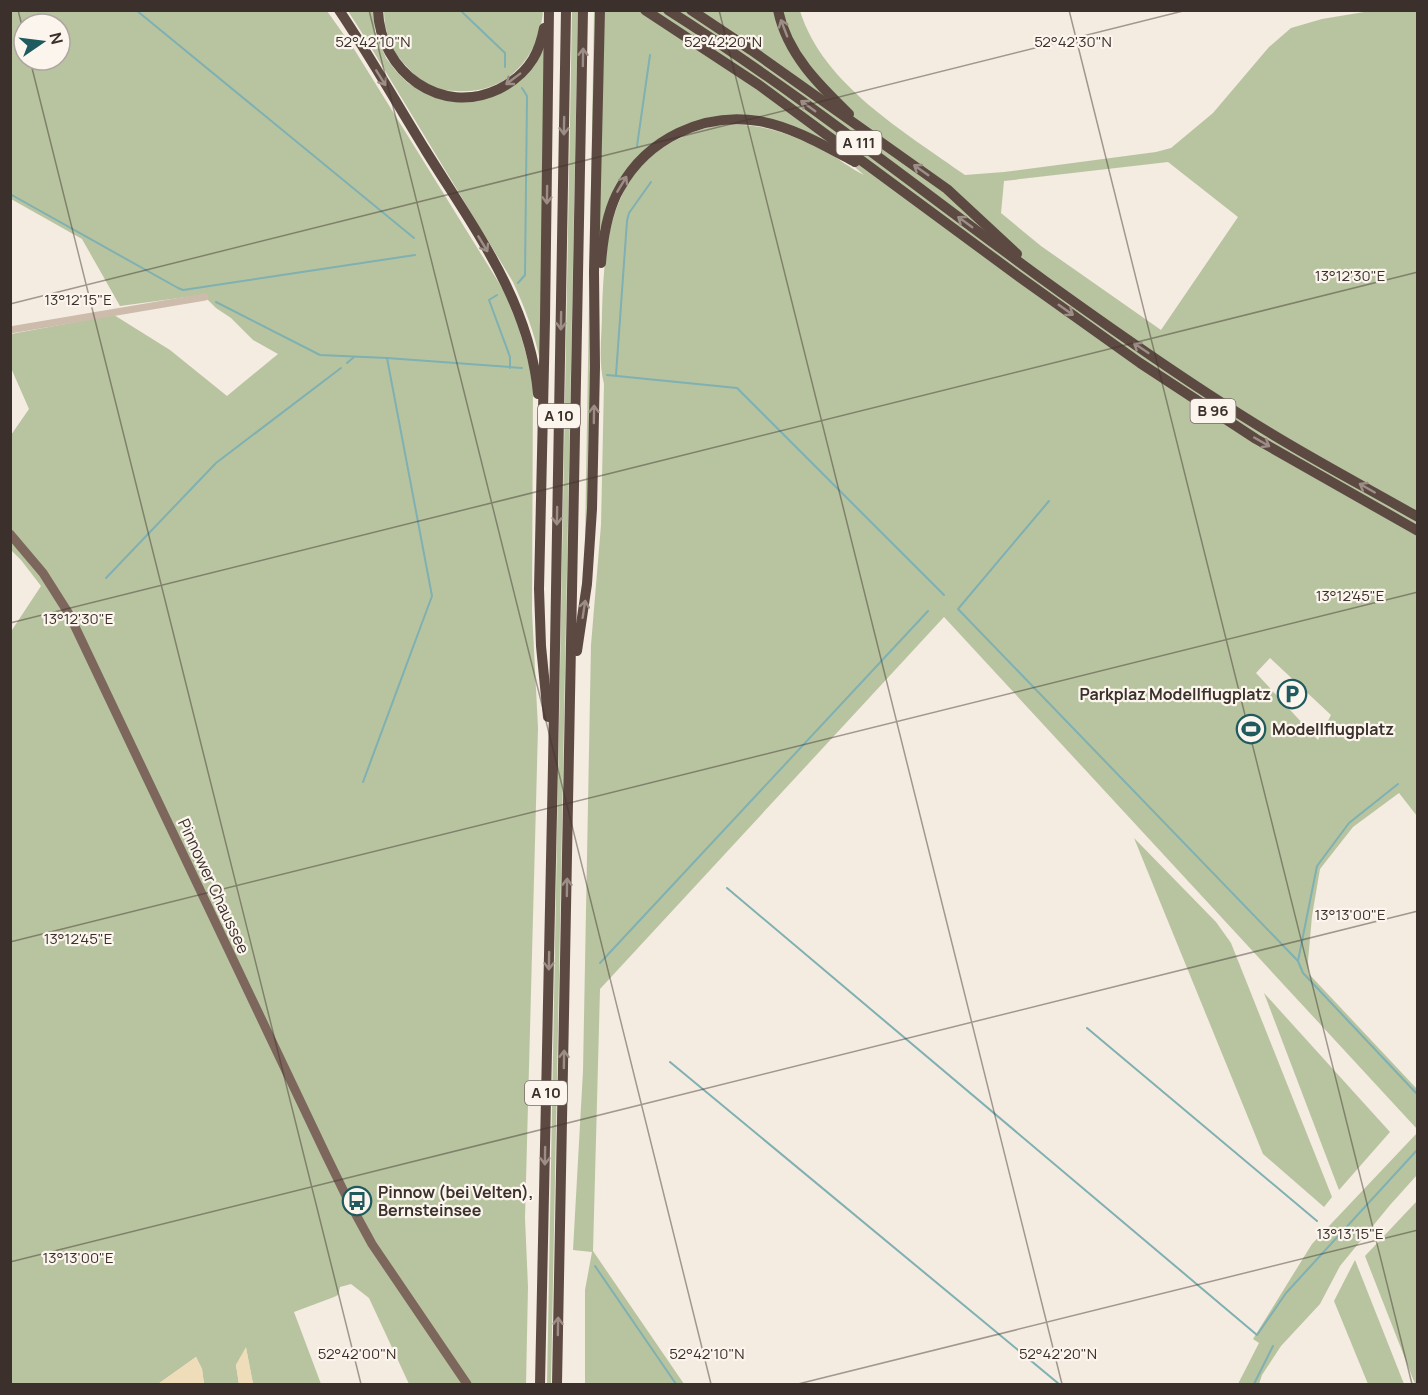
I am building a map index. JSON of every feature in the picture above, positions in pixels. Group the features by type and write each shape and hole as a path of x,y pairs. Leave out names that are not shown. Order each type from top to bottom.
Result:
{"highway":[{"path":"339,10 461,207 503,277 510,293 526,334 536,373 540,407 542,484"},
{"path":"378,10 379,26 384,43 403,72 428,89 444,95 473,97 505,86 523,72 534,58 549,10"},
{"path":"549,10 546,320 539,608 553,765"},
{"name":"A 10","path":"540,1384 566,10"},
{"name":"A 10","path":"557,1384 583,10"},
{"path":"571,687 590,557 600,10"},
{"name":"A 111","path":"645,10 759,85 880,175"},
{"name":"A 111","path":"668,10 752,65 1046,281"},
{"path":"691,10 947,189 1046,281"},
{"path":"778,10 792,48 810,74 874,137"},
{"path":"595,344 603,242 614,199 633,167 672,135 701,124 724,120 758,121 799,135 880,175"},
{"name":"B 96","path":"880,175 1018,276 1191,397 1256,439 1418,531"},
{"name":"B 96","path":"1046,281 1172,370 1267,431 1418,517"}],"main road":[{"name":"Pinnower Chaussee","path":"10,534 43,573 69,614 364,1231 467,1384"}],"street":[{"path":"10,330 205,297"}],"green space":[{"path":"597,10 587,530 585,540 594,11"},
{"path":"11,11 327,11 354,49 504,291 518,326 533,378 532,611 538,728 525,1218 528,1287 526,1384 409,1384 369,1298 351,1284 340,1287 338,1295 334,1297 294,1312 321,1384 253,1384 246,1348 236,1365 239,1384 204,1384 202,1369 196,1357 158,1384 11,1384 10,633 41,586 11,550 11,435 29,409 11,368 11,334 114,315 170,350 227,396 278,354 253,340 231,318 201,295 120,306 82,239 11,199"},
{"path":"348,11 374,11 375,31 386,58 408,83 435,97 480,100 501,93 547,39 540,360 529,320 513,282"},
{"path":"384,11 543,11 535,44 517,70 490,87 474,91 456,91 438,89 425,83 402,62 390,42"},
{"path":"572,11 578,11 551,1384 547,1384"},
{"path":"603,11 800,11 811,38 846,84 892,124 965,175 1004,172 1156,152 1171,148 1213,113 1269,47 1291,28 1322,19 1370,11 1417,11 1417,816 1399,793 1353,827 1320,869 1312,916 1308,961 1309,974 1417,1089 1417,1129 944,617 600,989 593,1251 684,1384 585,1384 585,1290 592,1252 573,1250 583,1071 591,645 601,525 604,384 601,357 602,312 609,235 626,188 639,168 658,151 699,130 725,125 744,125 781,132 825,151 864,175 826,144 783,123 740,115 700,120 664,136 633,162 614,191 599,234","holes":["1168,162 1238,217 1161,330 1041,246 1001,213 1004,181","1270,658 1331,715 1318,740 1256,673"]},
{"path":"1134,838 1216,922 1231,943 1332,1197 1324,1207 1263,1154"},
{"path":"1264,993 1390,1132 1339,1190"},
{"path":"1417,1133 1417,1175 1340,1266 1320,1304 1281,1346 1262,1375 1259,1384 1238,1384 1259,1343 1253,1339 1312,1244"},
{"path":"1417,1201 1418,1384 1415,1384 1365,1256"},
{"path":"1355,1260 1404,1384 1368,1384 1334,1301"}],"sand":[{"path":"246,1347 253,1384 239,1384 236,1365"},
{"path":"196,1357 202,1369 204,1384 158,1384"}],"waterway":[{"path":"136,10 414,238"},
{"path":"460,10 505,53 505,67"},
{"path":"637,146 650,55"},
{"path":"518,283 525,275 527,96 522,88"},
{"path":"616,375 627,221 629,213 651,182"},
{"path":"10,194 183,290 415,255"},
{"path":"497,295 489,300 510,357 510,368"},
{"path":"216,302 320,355 522,368"},
{"path":"347,363 354,357"},
{"path":"363,782 432,596 387,358"},
{"path":"106,578 216,463 341,368"},
{"path":"607,375 737,388 944,595"},
{"path":"1049,501 958,609 1298,961"},
{"path":"600,963 928,611"},
{"path":"1398,784 1349,823 1317,866 1298,961 1303,973 1418,1095"},
{"path":"727,888 1257,1335 1286,1293 1418,1149"},
{"path":"1087,1028 1317,1221"},
{"path":"670,1062 1059,1384"},
{"path":"595,1266 676,1384"},
{"path":"1254,1384 1273,1346"}],"place":[{"name":"Parkplaz Modellflugplatz","path":"1292,694"},
{"name":"Modellflugplatz","path":"1251,729"},
{"name":"Pinnow (bei Velten), Bernsteinsee","path":"357,1201"}]}
